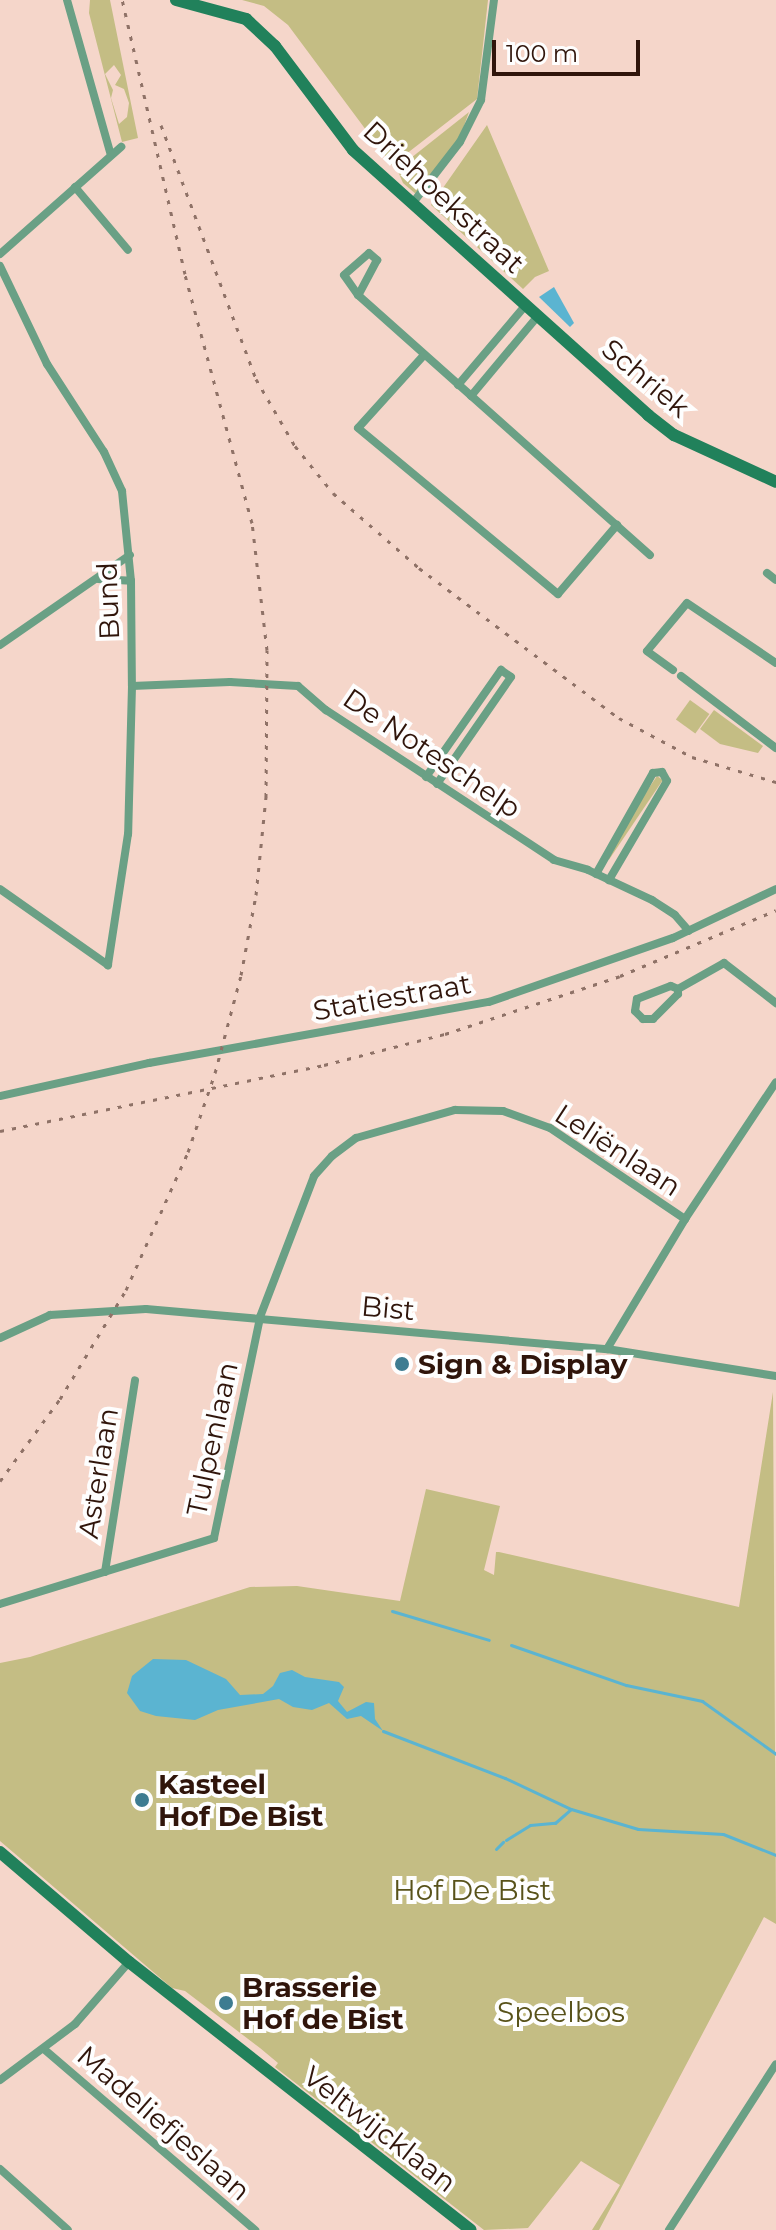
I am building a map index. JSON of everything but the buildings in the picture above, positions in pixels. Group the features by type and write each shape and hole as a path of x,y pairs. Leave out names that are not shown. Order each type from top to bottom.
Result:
{"street":[{"path":"67,0 111,155"},
{"name":"Driehoekstraat","path":"176,0 233,13 256,27 290,65 353,150 574,348"},
{"path":"412,204 460,142 481,100 494,0"},
{"path":"0,254 121,147"},
{"path":"75,187 128,250"},
{"path":"358,295 377,260 369,253 344,275 358,295 650,555"},
{"name":"Bund","path":"0,266 47,364 116,476 122,491 131,581 128,834 108,965 0,889"},
{"path":"458,385 525,306"},
{"path":"471,396 537,317"},
{"name":"Schriek","path":"574,348 674,435 776,482"},
{"path":"424,355 358,428 558,594 617,525"},
{"path":"0,645 130,555"},
{"path":"767,573 776,580"},
{"path":"97,579 131,581"},
{"path":"776,663 687,603 647,651 776,748"},
{"path":"426,777 501,670 511,677 437,784"},
{"name":"De Noteschelp","path":"132,686 230,682 298,686 326,710 554,860 609,880 675,915 689,931"},
{"path":"596,874 653,773 662,772 667,781 609,880"},
{"name":"Statiestraat","path":"0,1096 149,1063 489,1002 614,961 689,931 776,889"},
{"path":"678,989 724,963 776,1003"},
{"path":"671,986 678,989 678,994 653,1019 643,1019 635,1011 637,999 671,986"},
{"path":"607,1349 685,1219 776,1082"},
{"name":"Leliënlaan","path":"260,1317 314,1176 332,1156 356,1138 455,1110 503,1111 550,1128 685,1219"},
{"name":"Bist","path":"0,1338 50,1315 146,1309 607,1349 776,1376"},
{"name":"Tulpenlaan","path":"0,1604 214,1538 260,1317"},
{"name":"Asterlaan","path":"105,1572 135,1380"},
{"name":"Veltwijcklaan","path":"0,1852 129,1962 464,2228"},
{"path":"0,2080 45,2050 75,2024 129,1962"},
{"name":"Madeliefjeslaan","path":"45,2050 255,2230"},
{"path":"669,2230 776,2064"},
{"path":"0,2169 68,2230"}],"green space":[{"path":"90,0 110,0 138,138 122,142 89,13","holes":["114,65 121,75 115,85 124,89 129,103 127,117 119,124 111,98 113,90 105,74"]},
{"path":"242,0 488,0 477,99 392,165 288,25 264,6"},
{"path":"469,112 460,137 417,195 403,183 397,169"},
{"path":"487,125 549,271 535,277 523,289 431,205"},
{"path":"690,700 709,714 695,734 676,719"},
{"path":"714,710 763,746 758,753 720,744 700,729"},
{"path":"657,776 663,780 609,860 603,856"},
{"name":"Hof De Bist","path":"773,1392 776,1924 764,1917 599,2230 592,2230 620,2185 581,2161 528,2228 484,2230 275,2067 278,2063 260,2048 185,1991 172,1988 0,1841 0,1663 30,1657 250,1587 297,1586 400,1601 426,1489 500,1506 484,1570 494,1575 496,1552 499,1552 739,1607"}],"water":[{"path":"554,287 574,323 570,327 539,297"},
{"path":"153,1659 186,1660 226,1679 240,1695 263,1694 273,1686 280,1673 292,1670 305,1677 339,1682 344,1687 338,1701 347,1712 366,1702 374,1703 375,1719 383,1731 361,1716 347,1719 329,1703 312,1710 293,1707 279,1699 218,1710 195,1720 140,1711 127,1693 132,1676"}],"waterway":[{"path":"392,1611 489,1640"},
{"path":"511,1645 626,1685 702,1701 776,1754"},
{"path":"383,1731 505,1778 571,1809 638,1829 723,1834 776,1855"},
{"path":"506,1840 530,1825 555,1823 571,1809"},
{"path":"496,1849 503,1842"}],"railway":[{"path":"0,1481 60,1399 126,1290 188,1152 215,1073 241,975 256,895 266,797 267,650 252,523 185,274 122,0"},
{"path":"161,125 256,379 295,446 333,493 419,568 619,718 692,757 776,782"},
{"path":"0,1131 324,1065 445,1034 620,976 776,910"}],"place":[{"name":"Sign & Display","path":"402,1364"},
{"name":"Kasteel Hof De Bist","path":"142,1800"},
{"name":"Brasserie Hof de Bist","path":"226,2003"}],"park label":[{"name":"Speelbos","path":"561,2012"}]}
